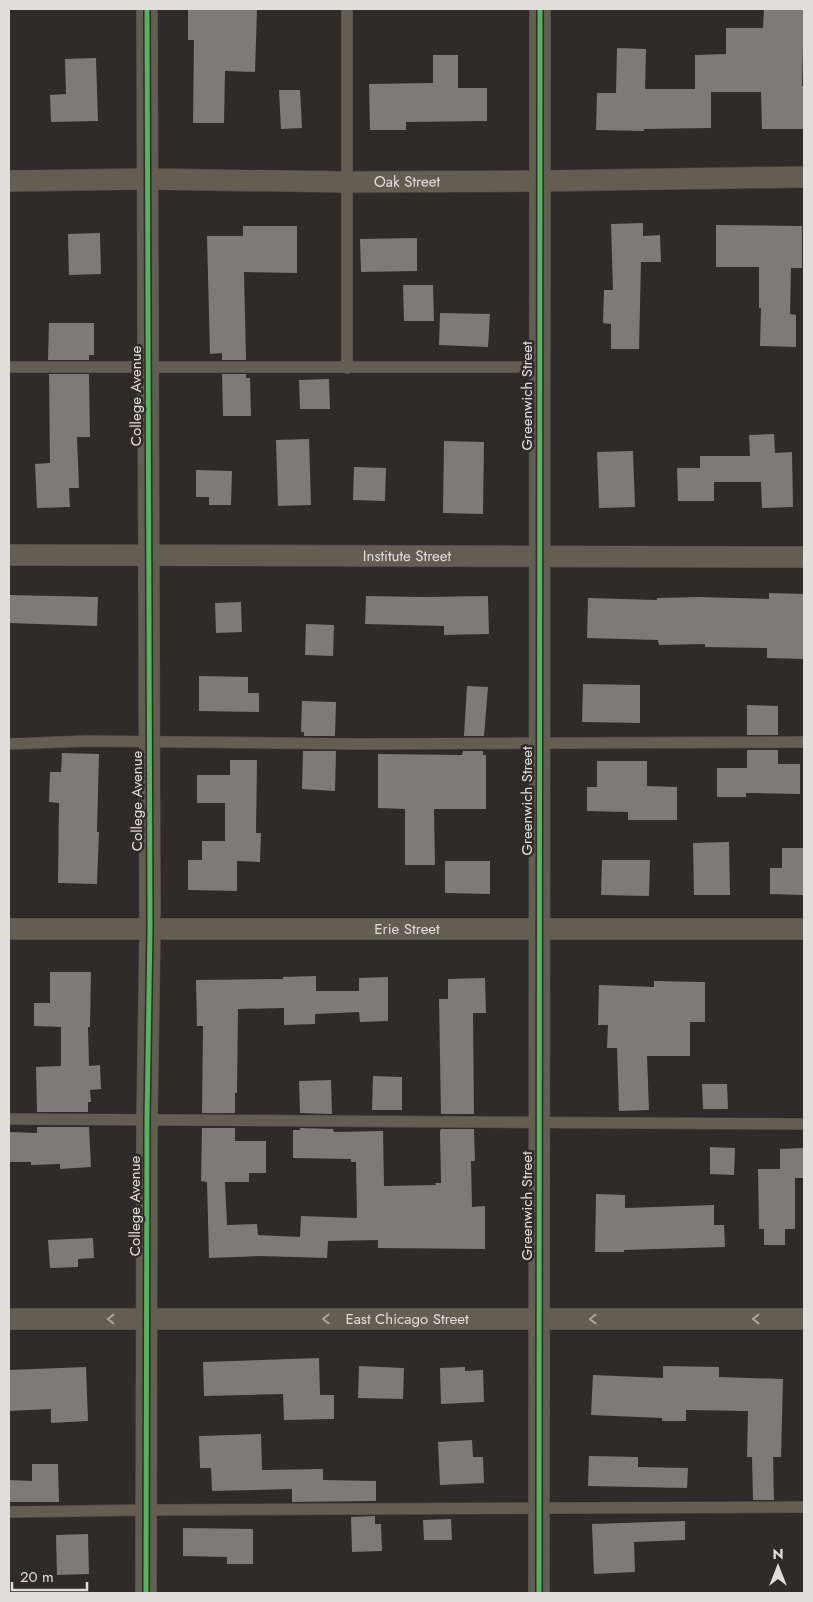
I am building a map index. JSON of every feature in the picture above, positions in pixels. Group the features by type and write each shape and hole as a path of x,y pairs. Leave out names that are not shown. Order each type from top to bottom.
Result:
{"street":[{"name":"College Avenue","path":"146,1593 147,1120 150,929 147,9"},
{"name":"Greenwich Street","path":"539,1593 540,9"},
{"name":"Oak Street","path":"9,181 147,179 347,182 804,177"},
{"name":"Institute Street","path":"9,555 804,557"},
{"name":"Erie Street","path":"9,929 804,929"},
{"name":"East Chicago Street","path":"9,1319 804,1319"}],"lane":[{"path":"347,9 347,368"},
{"path":"9,367 540,367"},
{"path":"9,744 87,741 149,743 804,742"},
{"path":"9,1119 804,1124"},
{"path":"9,1512 804,1507"}],"building":[{"path":"188,9 257,9 255,72 225,71 224,123 193,123 194,40 188,40"},
{"path":"764,9 804,9 802,86 804,86 804,129 762,129 761,92 711,92 711,128 644,129 644,131 596,130 597,93 616,93 617,48 646,49 645,89 695,89 695,55 726,54 726,28 763,28"},
{"path":"433,55 458,55 458,88 487,88 487,121 406,122 406,130 370,130 369,84 433,83"},
{"path":"96,58 98,121 51,122 50,95 66,94 65,59"},
{"path":"279,90 300,90 302,128 281,129"},
{"path":"643,223 643,236 660,235 661,262 641,262 639,349 611,349 611,324 603,323 604,290 613,290 611,224"},
{"path":"716,225 802,226 802,268 791,268 790,314 796,315 796,347 760,346 759,267 716,267"},
{"path":"243,226 297,226 297,273 244,272 246,360 222,360 222,353 210,354 207,236 243,236"},
{"path":"100,233 101,274 69,275 68,234"},
{"path":"417,238 417,271 361,272 360,239"},
{"path":"403,285 433,285 434,321 404,321"},
{"path":"440,313 490,314 488,347 439,345"},
{"path":"49,323 94,323 94,355 89,355 89,360 48,360"},
{"path":"49,374 89,374 90,437 77,437 79,488 69,488 70,507 37,508 35,464 50,463"},
{"path":"222,374 246,374 246,378 250,378 251,416 223,416"},
{"path":"329,379 330,409 300,409 299,380"},
{"path":"774,434 775,453 792,452 793,507 762,508 761,482 714,482 714,501 678,501 677,468 700,468 700,456 750,456 749,435"},
{"path":"309,439 311,505 278,506 276,440"},
{"path":"444,441 484,442 483,514 443,513"},
{"path":"633,451 635,507 599,508 597,452"},
{"path":"354,467 386,468 385,501 353,500"},
{"path":"196,470 232,471 231,505 209,505 209,497 196,497"},
{"path":"769,593 804,594 804,659 767,658 767,648 705,647 705,644 659,645 658,640 587,638 588,598 657,600 657,598 699,597 769,599"},
{"path":"9,595 98,597 97,626 9,623"},
{"path":"366,596 488,596 489,634 444,635 444,626 365,624"},
{"path":"241,602 242,632 216,633 215,603"},
{"path":"306,624 334,625 333,656 305,655"},
{"path":"199,676 248,677 248,693 259,693 259,712 199,711"},
{"path":"583,684 640,685 640,723 582,722"},
{"path":"467,686 488,687 484,736 464,736"},
{"path":"302,701 336,702 335,736 304,736 304,732 301,732"},
{"path":"747,705 778,706 778,735 747,735"},
{"path":"747,750 778,750 778,764 800,764 800,794 746,793 746,797 717,797 717,768 747,768"},
{"path":"303,751 336,751 335,791 302,789"},
{"path":"463,751 483,751 483,755 486,755 486,809 434,809 435,865 405,865 405,809 378,808 378,754 462,755"},
{"path":"62,753 99,754 97,884 58,883 59,803 49,802 50,772 61,772"},
{"path":"230,760 257,760 256,833 261,833 260,862 237,861 237,891 188,890 188,860 202,860 202,841 225,841 225,803 197,803 197,775 230,775"},
{"path":"597,761 647,761 647,786 677,787 677,820 628,820 628,812 587,811 587,787 597,787"},
{"path":"729,842 730,895 694,895 693,843"},
{"path":"782,848 804,848 804,895 770,894 770,868 782,868"},
{"path":"602,860 650,860 649,896 601,895"},
{"path":"445,861 490,861 490,894 445,893"},
{"path":"50,972 91,972 90,1027 88,1027 89,1066 100,1065 101,1089 90,1090 91,1102 88,1102 88,1112 37,1112 36,1067 61,1066 61,1027 34,1026 34,1003 50,1003"},
{"path":"316,976 316,991 359,991 359,978 388,977 388,1021 360,1022 359,1012 315,1014 315,1024 284,1025 284,1008 238,1009 235,1113 202,1113 203,1026 197,1026 196,980 283,979 283,977"},
{"path":"485,978 486,1013 473,1013 474,1114 441,1114 439,999 448,999 448,979"},
{"path":"654,981 705,982 705,1022 690,1022 690,1056 647,1056 649,1110 619,1111 617,1048 607,1048 608,1025 598,1025 599,985 654,987"},
{"path":"373,1076 402,1077 402,1110 372,1110"},
{"path":"331,1080 332,1114 300,1113 299,1081"},
{"path":"702,1084 727,1084 728,1109 703,1109"},
{"path":"37,1127 89,1127 91,1167 60,1169 60,1164 31,1165 31,1162 9,1162 9,1132 37,1133"},
{"path":"202,1128 235,1128 235,1141 266,1141 266,1173 249,1173 249,1182 225,1182 227,1225 257,1224 258,1235 300,1237 301,1216 357,1218 356,1162 351,1162 351,1159 293,1158 293,1130 300,1130 300,1128 333,1129 334,1132 383,1131 384,1186 436,1185 435,1183 441,1183 441,1129 474,1129 475,1161 471,1161 472,1207 485,1206 485,1249 378,1248 378,1240 328,1241 327,1258 260,1256 209,1258 207,1182 201,1181"},
{"path":"710,1147 735,1148 734,1175 710,1174"},
{"path":"804,1148 804,1178 795,1178 795,1229 785,1229 785,1245 764,1245 764,1229 759,1229 758,1169 780,1169 780,1149"},
{"path":"596,1194 625,1195 625,1208 714,1205 714,1225 724,1225 725,1247 595,1252"},
{"path":"93,1238 94,1258 78,1259 78,1267 50,1268 48,1240"},
{"path":"319,1358 320,1395 334,1395 334,1419 284,1420 283,1394 204,1396 203,1362"},
{"path":"359,1366 404,1368 403,1399 358,1398"},
{"path":"663,1366 719,1367 719,1377 783,1379 781,1457 773,1457 774,1500 753,1500 752,1457 747,1457 748,1411 686,1410 686,1421 662,1421 662,1418 591,1415 593,1375 663,1378"},
{"path":"86,1367 88,1421 51,1423 51,1409 9,1411 9,1370"},
{"path":"465,1367 465,1371 483,1370 484,1402 441,1404 440,1368"},
{"path":"261,1434 262,1470 323,1469 323,1480 376,1481 376,1501 292,1502 292,1489 212,1491 211,1468 200,1468 199,1436"},
{"path":"472,1440 473,1457 483,1457 484,1483 440,1485 438,1442"},
{"path":"589,1456 638,1457 638,1467 688,1468 687,1488 588,1486"},
{"path":"32,1464 58,1464 59,1502 9,1502 9,1480 32,1481"},
{"path":"375,1516 375,1524 381,1524 382,1551 352,1552 351,1517"},
{"path":"451,1519 452,1540 424,1540 423,1520"},
{"path":"685,1521 685,1540 634,1542 635,1572 594,1574 592,1524"},
{"path":"183,1528 253,1529 253,1564 227,1564 227,1557 183,1556"},
{"path":"88,1534 89,1574 57,1575 56,1535"}],"cycle path":[{"path":"146,1593 147,1119 150,929 147,9"},
{"path":"539,1593 540,9"}]}
